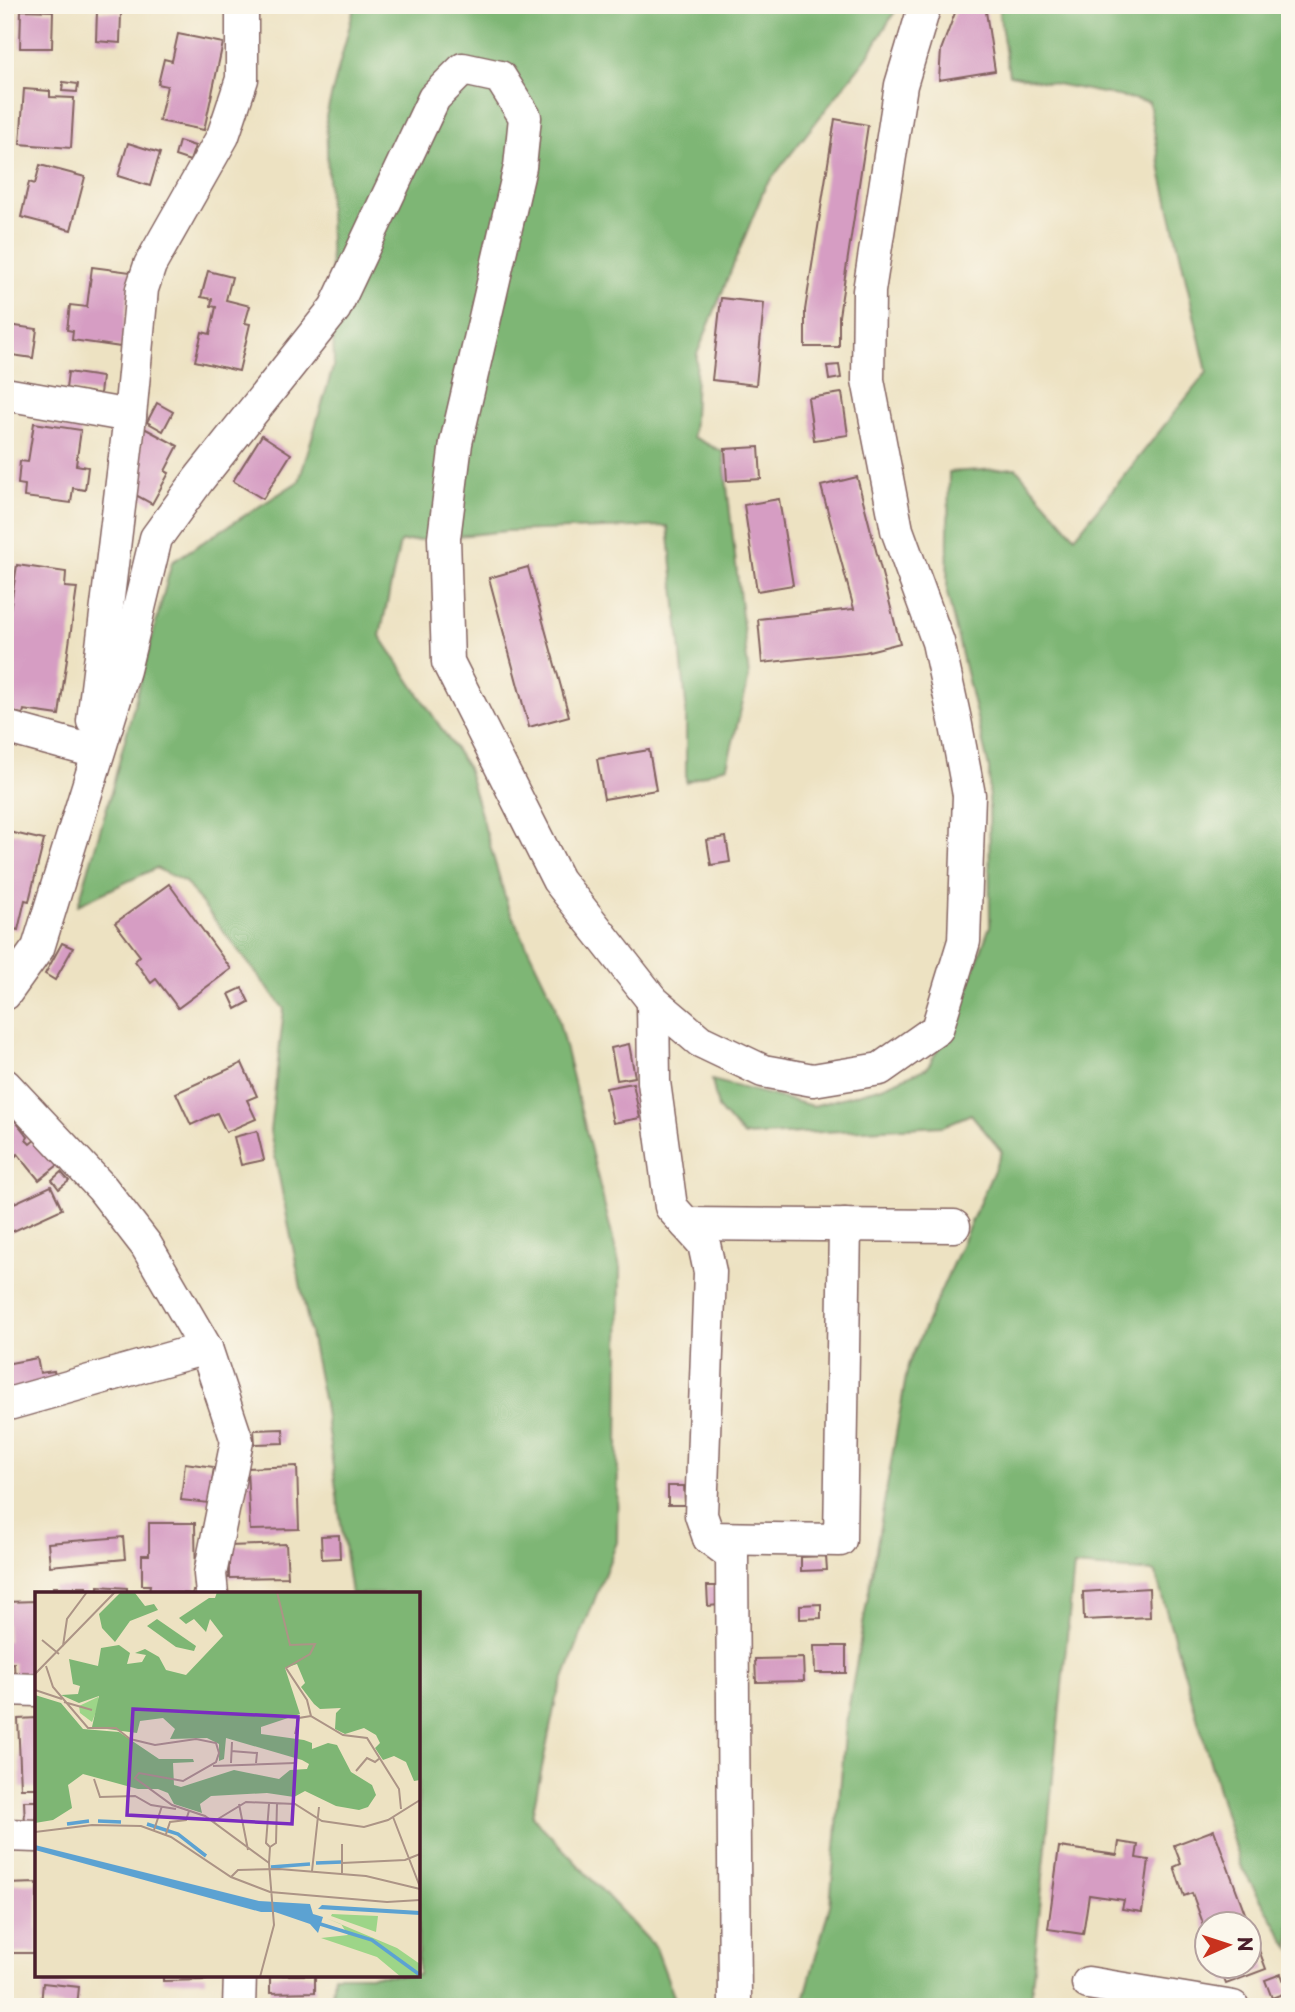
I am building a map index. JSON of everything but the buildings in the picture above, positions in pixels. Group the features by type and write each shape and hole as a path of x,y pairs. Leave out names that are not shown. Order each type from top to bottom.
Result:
{"street":[{"path":"91,760 142,289 150,265 223,136 242,79 242,5"},
{"path":"5,995 38,948 91,760 124,670 156,538 335,307 434,98 463,69 500,77 525,117 520,167 456,443 444,538 448,662 558,880 653,1001 699,1041 763,1071 813,1080 880,1069 937,1030 964,941 969,795 938,642 898,530 868,380 869,291 901,85 925,5"},
{"path":"5,394 130,416"},
{"path":"5,727 91,760"},
{"path":"653,1001 654,1082 671,1207 704,1244 710,1272 701,1515 709,1538 732,1555 735,2003"},
{"path":"5,1085 102,1188 146,1245 206,1348 237,1441 211,1574 212,1592"},
{"path":"686,1224 954,1226"},
{"path":"709,1538 840,1540 845,1225"},
{"path":"5,1405 206,1348"},
{"path":"5,1689 35,1690"},
{"path":"5,1835 35,1836"},
{"path":"239,2007 240,1977"},
{"path":"1088,1983 1233,2007"}],"green space":[{"path":"355,5 899,5 867,57 765,187 697,354 693,437 723,452 749,677 727,766 686,782 686,704 668,526 507,531 400,542 380,636 467,767 508,907 554,1002 620,1267 617,1542 556,1699 532,1816 656,1948 678,2007 331,2007 334,1977 420,1977 420,1592 351,1592 324,1404 270,1131 284,1009 185,882 156,868 78,905 109,800 172,562 299,481 334,364 326,116"},
{"path":"998,5 1290,5 1290,1949 1240,1865 1155,1572 1074,1566 1030,2007 802,2007 830,1905 846,1723 908,1365 1002,1152 971,1114 943,1126 743,1136 718,1108 712,1080 813,1106 882,1087 927,1068 956,1018 990,926 989,768 947,593 949,472 1016,468 1075,537 1207,372 1162,175 1149,102 1009,75"}]}
